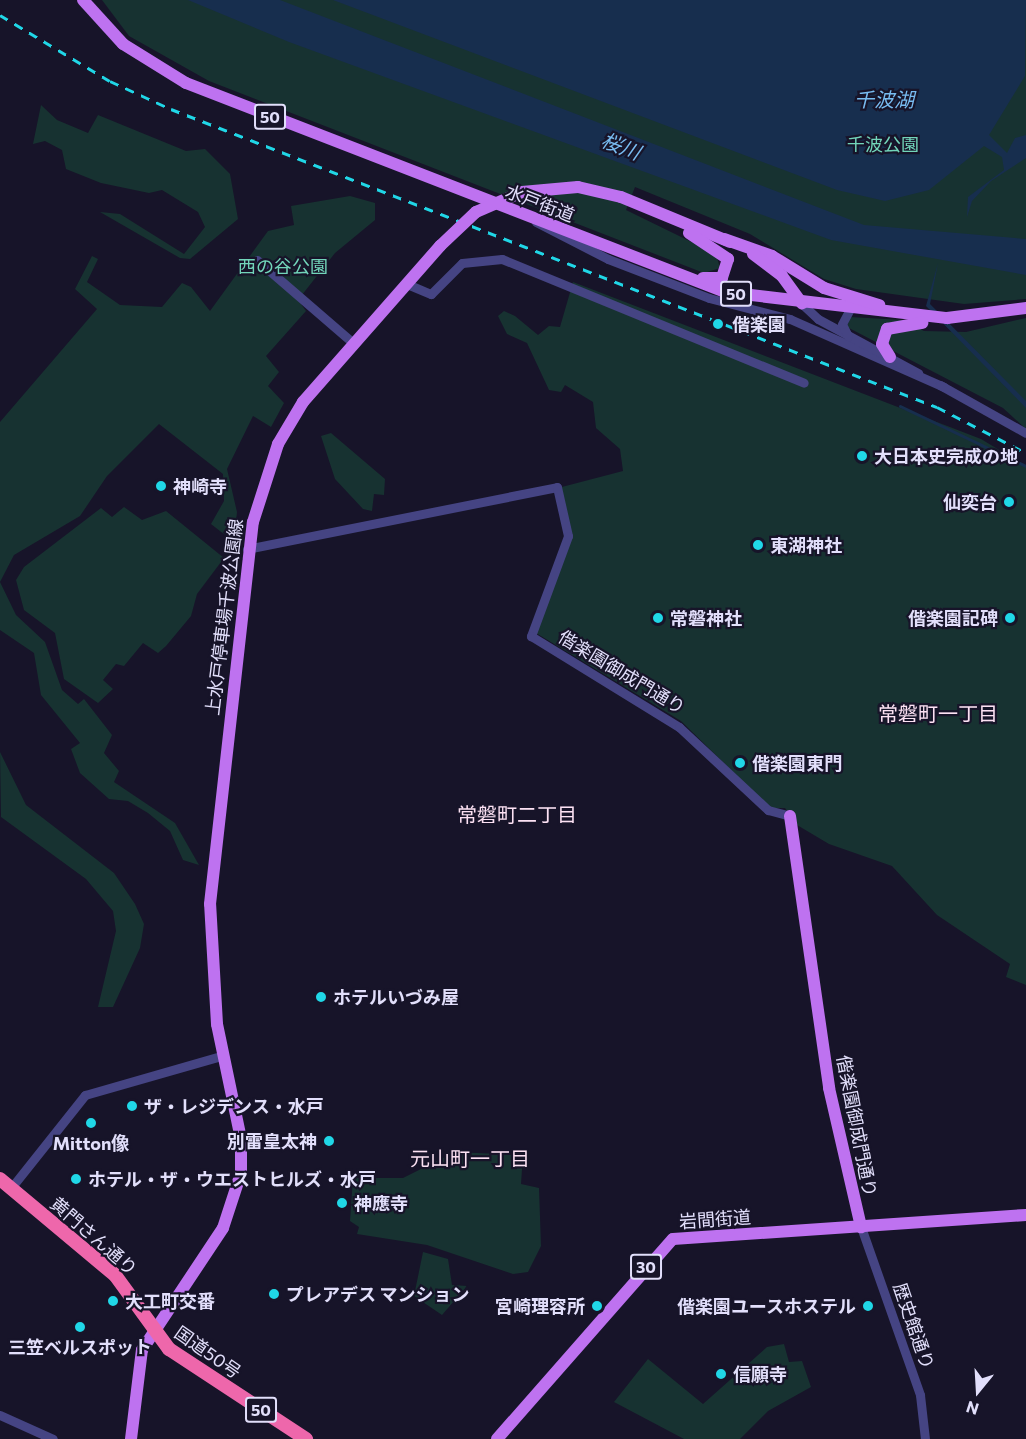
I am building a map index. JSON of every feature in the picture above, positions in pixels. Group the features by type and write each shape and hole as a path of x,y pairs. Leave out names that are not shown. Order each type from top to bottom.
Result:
{"highway":[{"name":"黄門さん通り","path":"5,1183 115,1275 152,1332"},
{"name":"国道50号","path":"152,1332 176,1354 306,1439"}],"main road":[{"name":"水戸街道","path":"83,0 123,44 164,73 470,196 673,273 742,296 850,309 967,318 984,317 1026,308"},
{"name":"上水戸停車場千波公園線","path":"131,1439 140,1358 152,1332 217,1238 237,1192 241,1139 221,1056 210,904 247,549 278,444 307,397 353,342 440,246 476,212 522,192 578,187 621,197 724,239 772,267 802,304"},
{"path":"672,218 719,249 728,265 716,281 673,273"},
{"path":"724,239 749,245 824,288 854,299 984,317"},
{"path":"890,357 882,344 890,326 950,325 967,318"},
{"name":"偕楽園御成門通り","path":"790,816 829,1089 861,1227"},
{"name":"岩間街道","path":"497,1439 669,1241 1026,1215"}],"street":[{"path":"535,220 550,233 608,259 709,297 790,319 944,387"},
{"path":"407,284 430,294 462,262 502,259 804,383"},
{"path":"257,260 353,342"},
{"path":"802,304 850,337 1026,433"},
{"path":"850,309 842,324 850,337"},
{"name":"偕楽園御成門通り","path":"247,549 557,487 568,536 531,636 679,726 768,810 790,816"},
{"path":"5,1183 86,1095 221,1056"},
{"name":"歴史館通り","path":"861,1227 920,1395 925,1439"},
{"path":"0,1415 52,1439"}],"green space":[{"name":"千波公園","path":"102,0 1026,0 1026,299 964,304 856,289 824,279 750,234 635,187 626,210 716,254 720,268 704,273 209,81 129,36"},
{"path":"41,105 57,120 88,133 98,115 186,151 205,149 230,174 238,219 190,259 180,258 100,212 120,214 184,254 205,227 198,212 162,190 149,193 101,183 66,169 62,150 45,141 33,144"},
{"name":"西の谷公園","path":"350,196 375,203 375,220 335,253 298,300 306,311 266,356 279,372 268,386 284,403 271,427 253,416 227,469 237,512 234,542 211,524 224,501 223,474 159,424 107,476 80,516 14,555 0,582 0,422 97,309 75,289 92,256 98,259 87,282 120,305 162,307 182,283 191,287 210,311 268,231 294,225 291,206"},
{"name":"偕楽園","path":"573,282 981,439 1026,466 1026,985 1006,977 1010,964 937,915 892,866 829,844 797,825 785,808 770,808 681,721 536,633 569,536 558,488 623,471 620,449 596,428 593,402 565,385 561,392 549,390 527,343 507,334 498,316 504,311 515,316 538,335 549,326 560,327"},
{"path":"850,317 903,320 924,331 966,332 1026,318 1026,429 1003,408 847,327"},
{"path":"331,433 385,479 384,495 374,494 372,511 363,509 335,479 321,436"},
{"path":"124,507 142,520 166,511 224,558 197,594 191,616 166,646 158,653 143,643 124,666 116,664 103,680 113,689 98,703 64,679 55,633 24,610 16,580 24,567 101,508 112,517"},
{"path":"0,582 16,615 45,642 62,690 78,704 84,699 112,735 104,753 119,771 114,782 175,823 199,865 183,860 170,831 148,813 128,801 109,799 80,773 71,749 80,743 41,695 34,653 0,630"},
{"path":"0,752 26,805 114,873 135,904 144,924 140,948 113,1007 98,1007 116,931 113,911 86,879 1,817"},
{"path":"455,1152 523,1155 521,1184 539,1188 541,1246 528,1272 513,1274 427,1245 357,1234 359,1227 350,1221 353,1178 403,1178"},
{"path":"423,1252 448,1259 452,1285 467,1286 442,1315 414,1296"},
{"path":"784,1344 789,1362 802,1361 811,1387 768,1411 740,1439 684,1439 614,1402 648,1359 703,1404 767,1347"}],"water":[{"name":"桜川","path":"188,0 280,0 864,225 1026,239 1026,275 831,240 289,42"},
{"name":"千波湖","path":"333,0 1026,0 1025,76 989,135 1007,153 1015,138 1026,135 1026,158 991,181 972,201 967,217 968,197 1004,170 1002,157 984,146 929,190 885,201 837,190"},
{"path":"938,263 930,304 1026,401 1026,408 926,306"}],"waterway":[{"path":"900,406 1026,466"}],"railway":[{"path":"0,15 110,81 171,109 937,407 1026,453"}],"place":[{"name":"偕楽園","path":"718,324"},
{"name":"大日本史完成の地","path":"862,456"},
{"name":"神崎寺","path":"161,486"},
{"name":"仙奕台","path":"1009,502"},
{"name":"東湖神社","path":"758,545"},
{"name":"常磐神社","path":"658,618"},
{"name":"偕楽園記碑","path":"1010,618"},
{"name":"偕楽園東門","path":"740,763"},
{"name":"ホテルいづみ屋","path":"321,997"},
{"name":"ザ・レジデンス・水戸","path":"132,1106"},
{"name":"Mitton像","path":"91,1123"},
{"name":"別雷皇太神","path":"329,1141"},
{"name":"ホテル・ザ・ウエストヒルズ・水戸","path":"76,1179"},
{"name":"神應寺","path":"342,1203"},
{"name":"プレアデス マンション","path":"274,1294"},
{"name":"大工町交番","path":"113,1301"},
{"name":"宮崎理容所","path":"597,1306"},
{"name":"偕楽園ユースホステル","path":"868,1306"},
{"name":"三笠ベルスポット","path":"80,1327"},
{"name":"信願寺","path":"721,1374"}],"district":[{"name":"常磐町一丁目","path":"938,713"},
{"name":"常磐町二丁目","path":"517,814"},
{"name":"元山町一丁目","path":"470,1158"}]}
